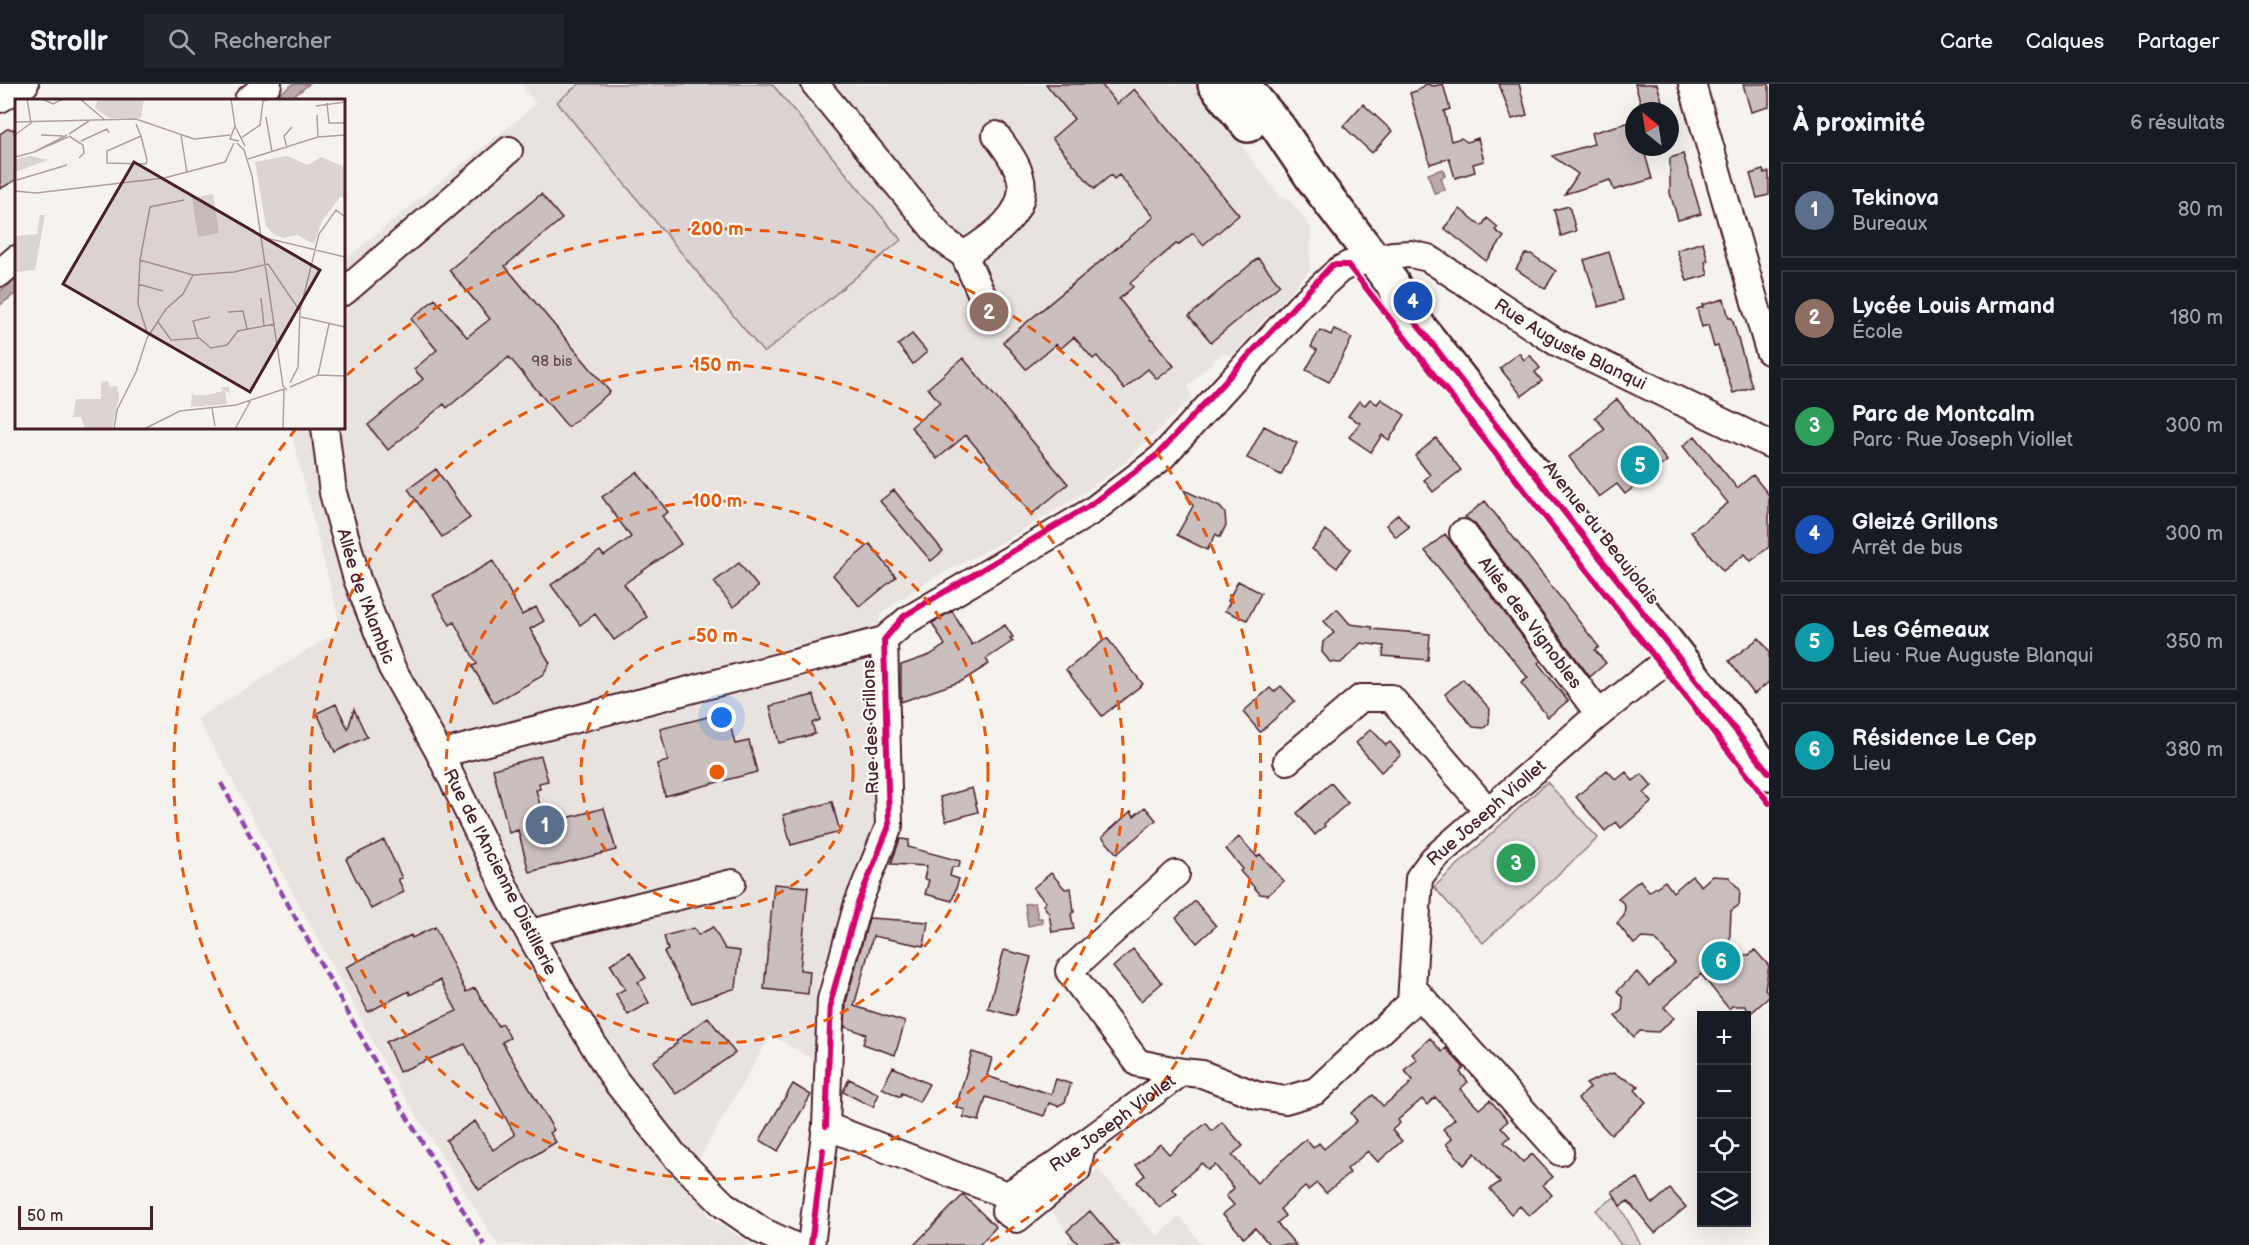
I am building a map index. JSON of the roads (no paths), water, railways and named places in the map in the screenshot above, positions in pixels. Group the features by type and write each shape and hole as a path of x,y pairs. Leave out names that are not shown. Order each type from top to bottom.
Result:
{"main road":[{"name":"Avenue du Beaujolais","path":"1236,89 1366,261 1392,283 1408,313 1769,773"}],"street":[{"path":"0,99 25,84"},
{"path":"249,99 268,84"},
{"path":"814,84 942,239 964,255 992,316"},
{"path":"1692,84 1769,351"},
{"path":"964,255 989,239 1011,218 1021,195 1020,177 996,135"},
{"path":"345,291 509,150"},
{"name":"Rue Auguste Blanqui","path":"1366,261 1411,254 1428,258 1556,342 1769,444"},
{"path":"0,273 15,260"},
{"name":"Rue des Grillons","path":"811,1245 826,1126 831,1000 858,903 889,826 884,640 906,621 1092,511 1161,458 1302,305 1339,270 1366,261"},
{"name":"Allée de l'Alambic","path":"325,429 333,493 357,579 392,668 440,754"},
{"name":"Allée des Vignobles","path":"1462,533 1599,714"},
{"name":"Rue de l'Ancienne Distillerie","path":"792,1245 762,1231 724,1205 674,1155 615,1080 530,933 440,754 884,640"},
{"name":"Rue Joseph Viollet","path":"826,1126 1009,1194 1005,1211 1017,1219 1077,1170 1082,1145 1182,1072 1202,1074 1256,1095 1285,1100 1317,1091 1411,1003 1419,878 1433,859 1599,714 1676,653"},
{"path":"1287,761 1361,698 1390,698 1488,811"},
{"path":"1176,874 1069,971 1138,1063 1182,1072"},
{"path":"530,933 732,883"},
{"path":"1412,987 1560,1152"}],"place":[{"name":"Gleizé Grillons","path":"1413,301"},
{"name":"Lycée Louis Armand","path":"989,312"},
{"name":"Les Gémeaux","path":"1640,465"},
{"name":"Tekinova","path":"545,825"},
{"name":"Parc de Montcalm","path":"1516,863"},
{"name":"Résidence Le Cep","path":"1721,961"}]}
